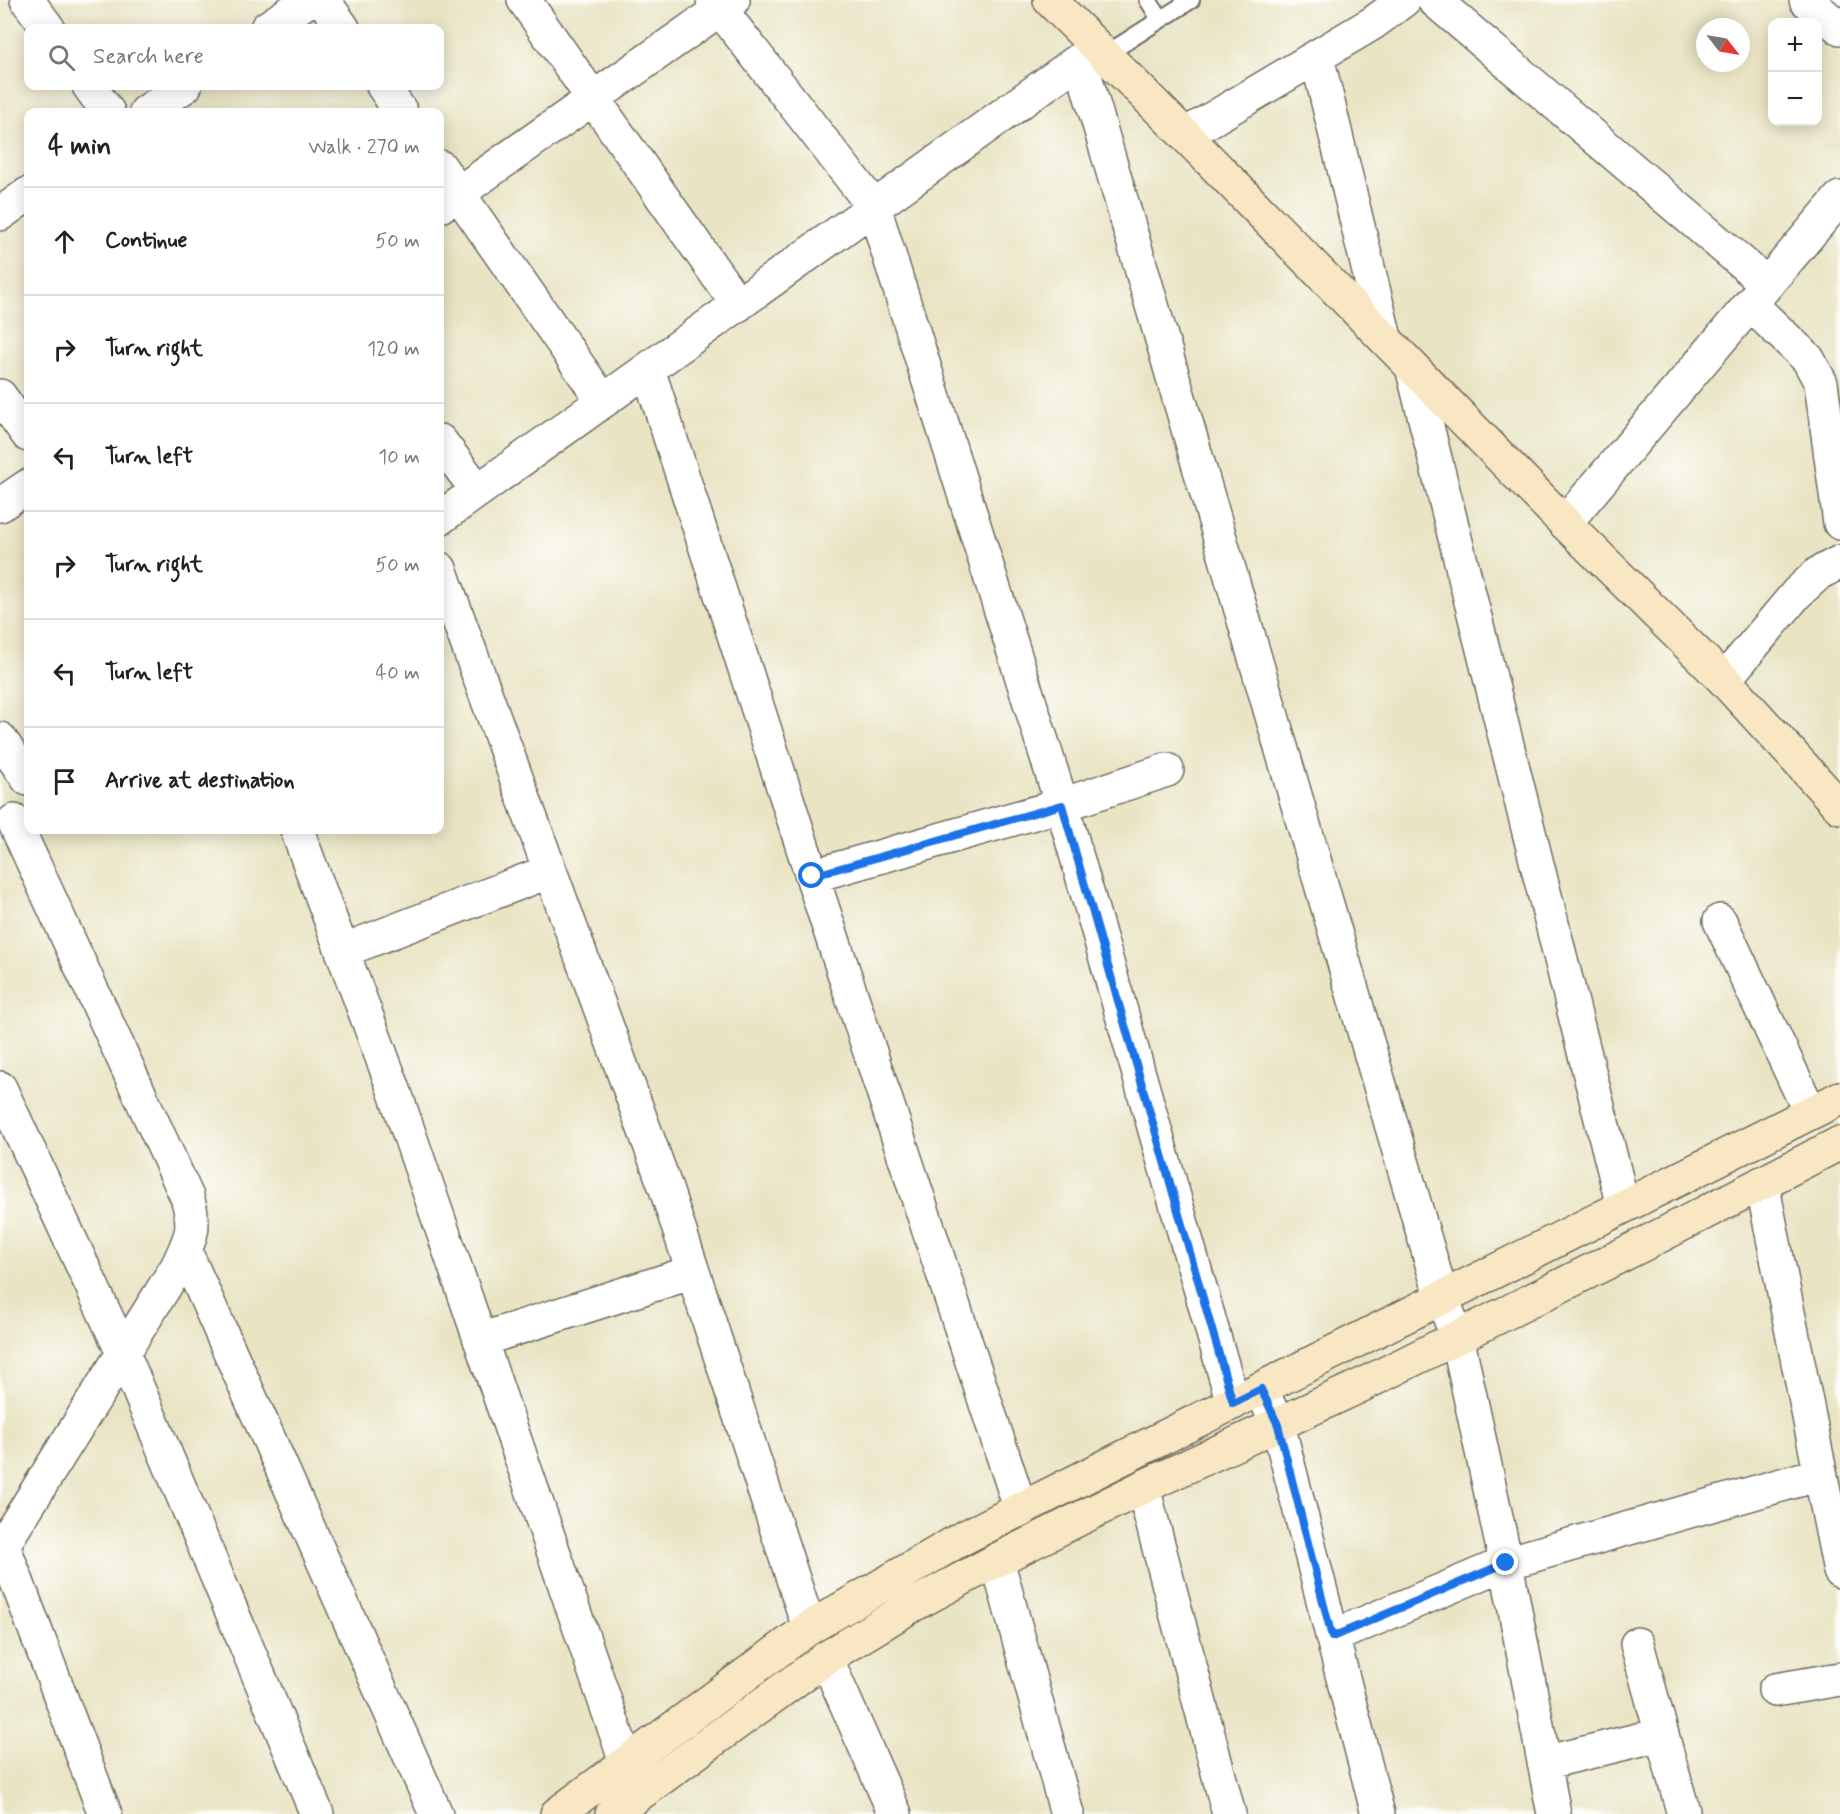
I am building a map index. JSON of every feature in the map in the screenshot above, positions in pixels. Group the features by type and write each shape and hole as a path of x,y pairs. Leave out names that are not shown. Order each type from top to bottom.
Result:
{"main road":[{"path":"1050,0 1094,54 1185,135 1565,523 1724,680 1840,807"},
{"path":"557,1814 809,1628 961,1539 1840,1098"},
{"path":"612,1814 826,1658 913,1605 1143,1487 1278,1425 1840,1143"}],"street":[{"path":"27,0 45,24"},
{"path":"323,0 340,24"},
{"path":"524,0 738,305"},
{"path":"1185,135 1373,23 1404,0"},
{"path":"1434,0 1759,294 1808,359 1821,383 1840,523"},
{"path":"1806,0 1840,28"},
{"path":"603,401 446,189 593,99 722,3 874,207 1062,805 1233,1403"},
{"path":"444,515 874,207 1094,54 1442,1298 1457,1336 1506,1563 1554,1814"},
{"path":"1317,57 1385,338"},
{"path":"92,90 105,108"},
{"path":"152,108 179,90"},
{"path":"385,90 398,108"},
{"path":"1565,523 1840,198"},
{"path":"1412,367 1623,1206"},
{"path":"648,369 1021,1510"},
{"path":"0,396 24,429"},
{"path":"444,446 478,491"},
{"path":"0,505 24,489"},
{"path":"1724,680 1797,593 1819,573 1840,562"},
{"path":"444,580 665,1186 809,1628"},
{"path":"0,739 24,773"},
{"path":"812,876 1062,805 1167,770"},
{"path":"14,821 187,1197 193,1218 190,1238 177,1267 2,1541 105,1814"},
{"path":"298,834 393,1087 626,1762"},
{"path":"342,951 550,871"},
{"path":"1720,921 1810,1112"},
{"path":"0,1088 123,1353 317,1814"},
{"path":"1762,1183 1840,1571"},
{"path":"185,1251 436,1814"},
{"path":"480,1340 693,1272"},
{"path":"1261,1389 1278,1425 1378,1814"},
{"path":"1332,1637 1506,1563 1820,1474"},
{"path":"1143,1487 1229,1814"},
{"path":"997,1560 1067,1814"},
{"path":"1637,1644 1683,1810"},
{"path":"826,1658 895,1814"},
{"path":"1775,1690 1840,1679"},
{"path":"1544,1763 1662,1734"}],"lane":[{"path":"1148,0 1161,20"},
{"path":"1094,54 1161,20 1191,0"}],"route":[{"path":"812,876 1062,805 1233,1403 1261,1389 1273,1413 1332,1637 1506,1563"}]}
